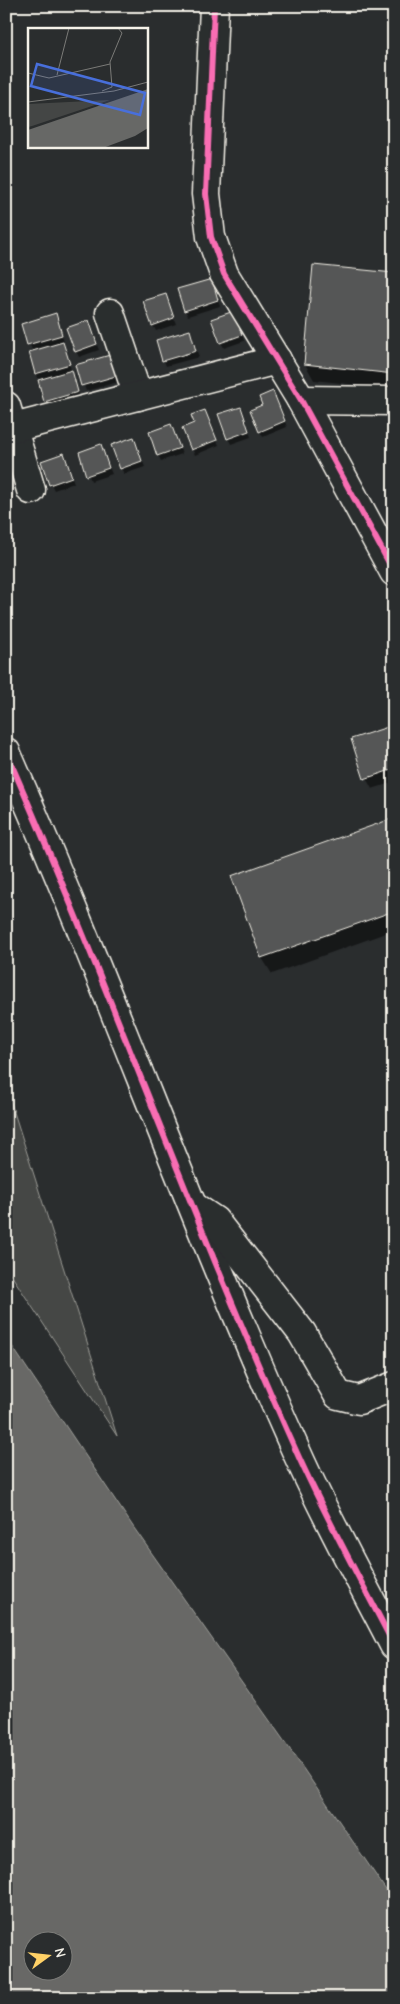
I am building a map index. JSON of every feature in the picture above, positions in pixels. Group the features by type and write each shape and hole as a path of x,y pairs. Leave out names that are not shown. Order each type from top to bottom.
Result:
{"street":[{"path":"214,6 206,194 211,237 224,274 301,400 394,572"},
{"path":"110,313 138,396"},
{"path":"31,490 10,417 138,396 277,360"},
{"path":"301,400 394,401"},
{"path":"6,752 42,834 190,1205 297,1454 394,1645"},
{"path":"190,1205 215,1221 302,1332 338,1395 360,1400 394,1386"}],"shaded area":[{"path":"6,1087 117,1436 6,1267"},
{"path":"6,1337 134,1528 294,1755 394,1902 394,1998 6,1998"}],"building":[{"path":"313,265 394,273 394,374 304,364"},
{"path":"212,279 218,300 184,311 177,289"},
{"path":"166,294 174,318 152,326 143,301"},
{"path":"234,311 242,335 220,343 211,319"},
{"path":"56,313 62,335 27,345 21,324"},
{"path":"89,320 97,344 75,352 66,328"},
{"path":"190,330 196,351 162,361 156,340"},
{"path":"63,342 70,364 35,374 29,352"},
{"path":"110,355 116,376 81,386 75,365"},
{"path":"72,370 78,392 44,402 38,380"},
{"path":"273,391 285,421 259,432 250,410 262,405 259,397"},
{"path":"241,407 249,431 227,439 218,414"},
{"path":"205,410 217,440 191,450 182,428 194,423 191,415"},
{"path":"171,424 180,448 157,456 149,432"},
{"path":"134,437 142,461 120,469 111,445"},
{"path":"101,444 109,468 86,476 79,452"},
{"path":"64,453 72,477 49,485 41,461"},
{"path":"6,478 12,495 6,497"},
{"path":"394,725 394,769 364,779 351,739"},
{"path":"394,818 394,911 261,958 231,876"}],"cycle path":[{"path":"214,6 206,194 211,237 224,274 301,400 394,572"},
{"path":"6,752 80,926 186,1191 259,1366 320,1501 394,1645"}]}
